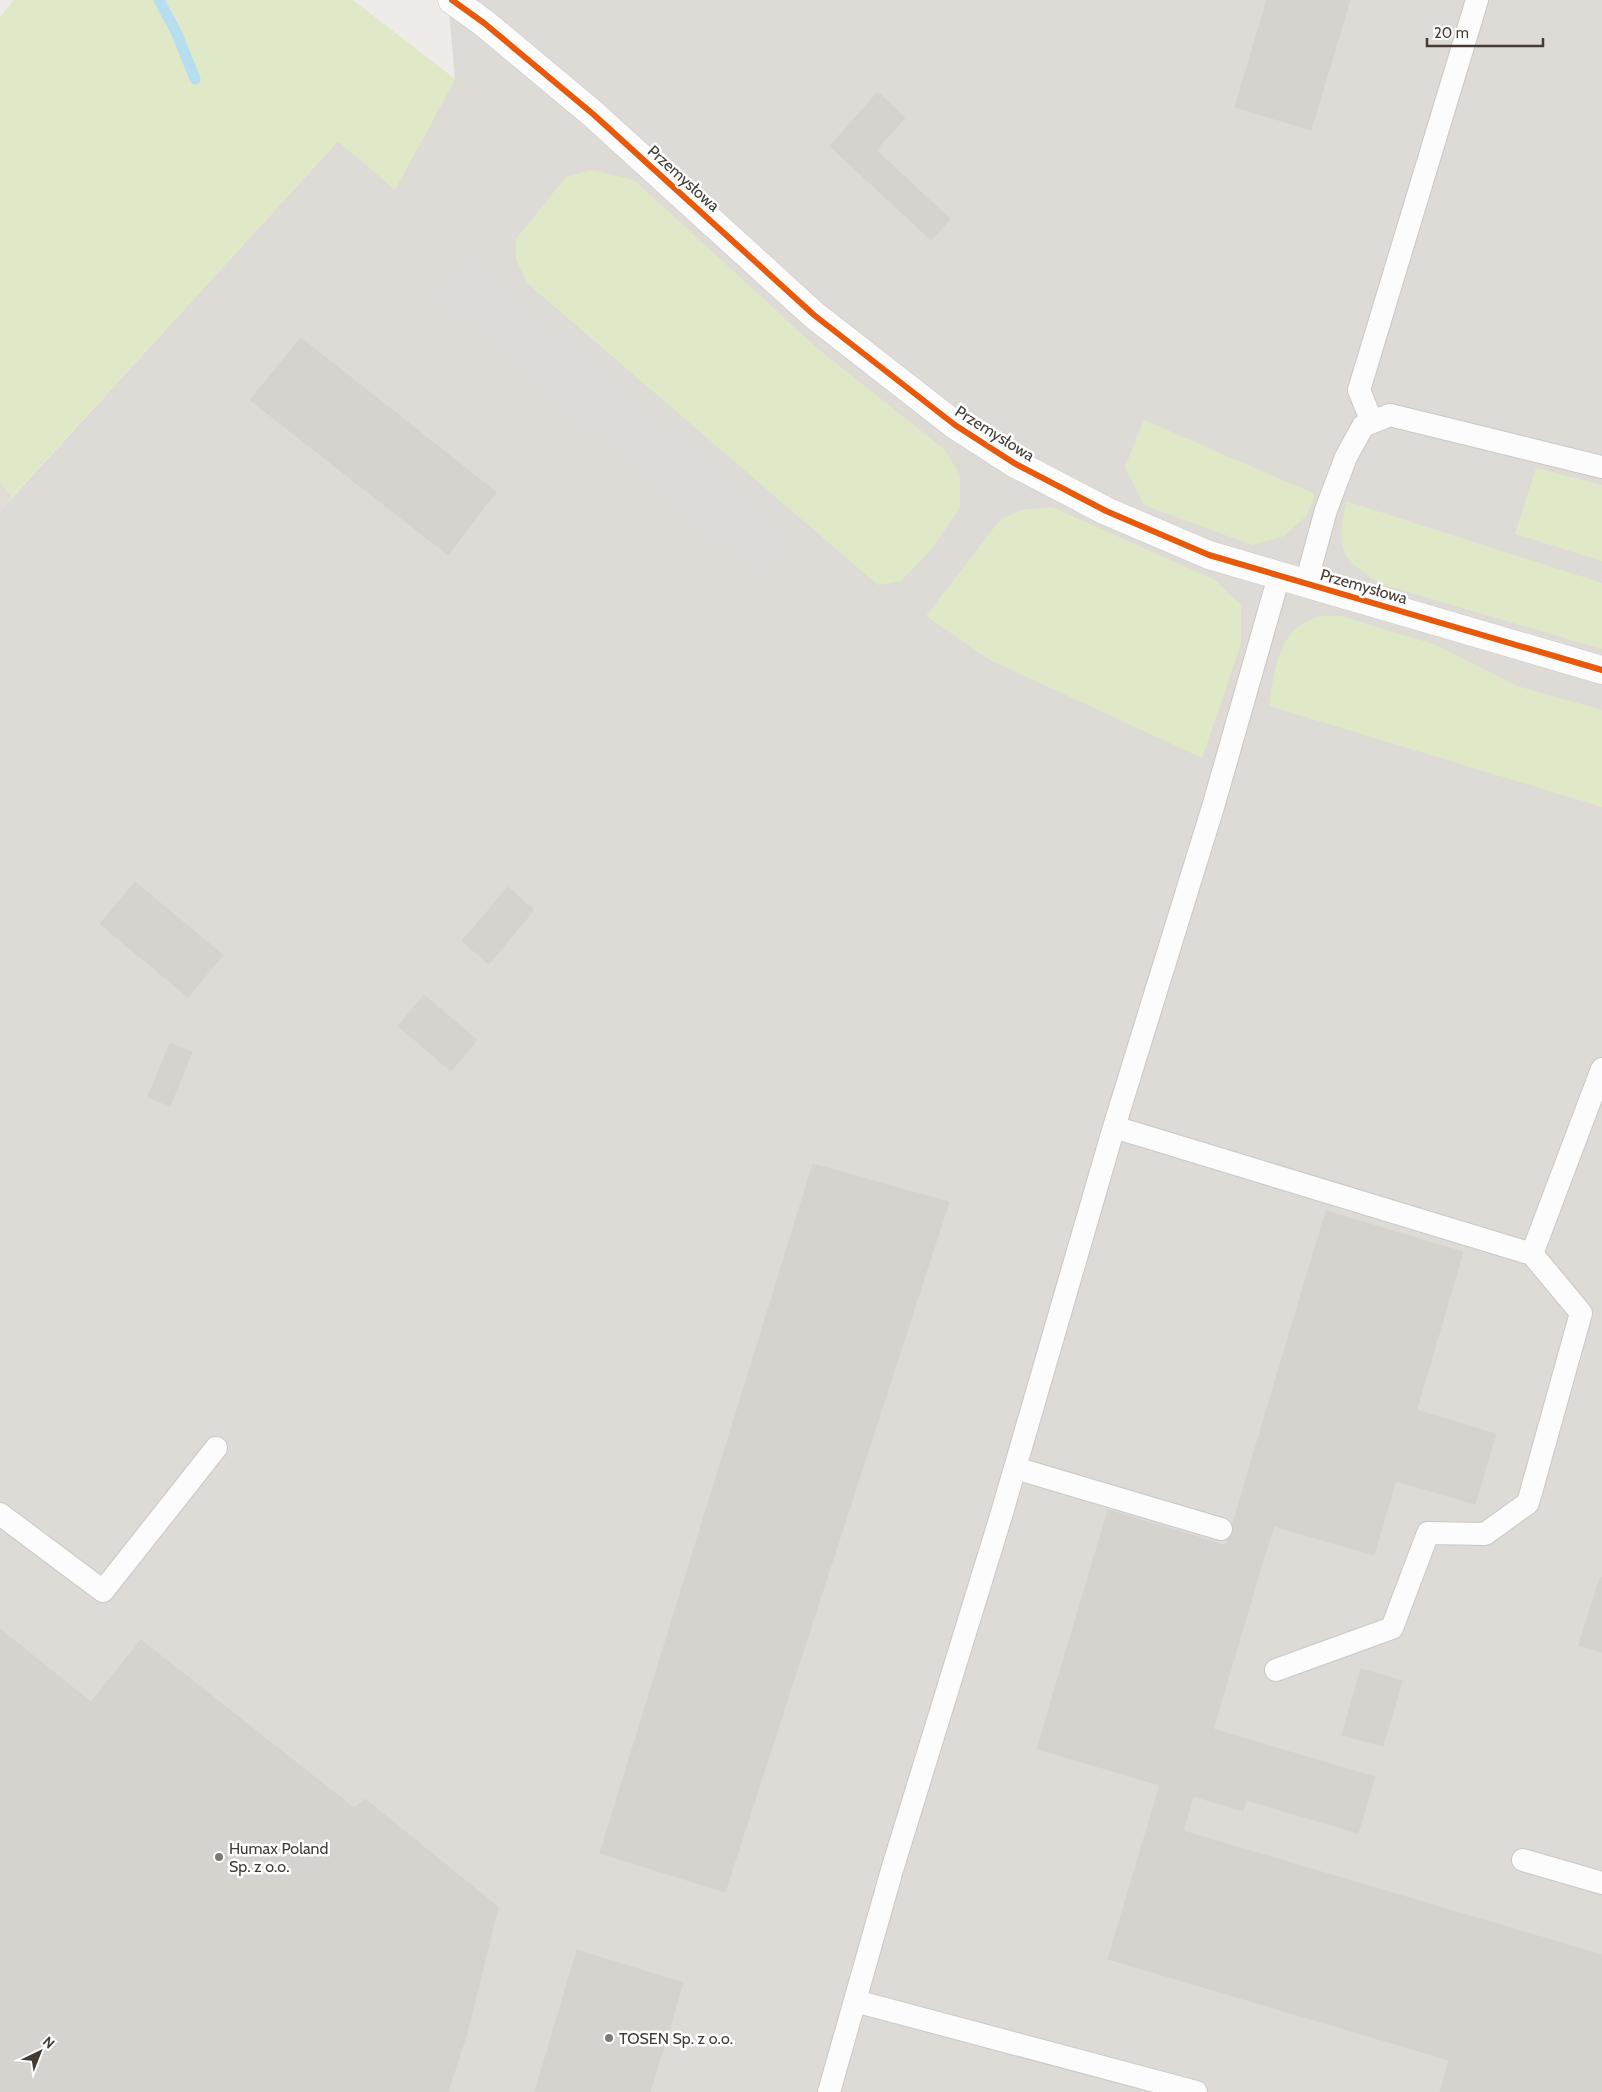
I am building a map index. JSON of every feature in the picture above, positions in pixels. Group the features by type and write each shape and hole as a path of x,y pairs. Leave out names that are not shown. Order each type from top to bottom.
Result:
{"street":[{"name":"Przemysłowa","path":"452,0 484,23 593,114 814,315 954,425 1014,463 1106,511 1209,555 1602,670"},
{"name":"Przemysłowa","path":"464,0 484,23"}],"lane":[{"path":"1372,422 1359,390 1477,0"},
{"path":"1306,583 1326,510 1346,457 1363,426 1390,415 1602,468"},
{"path":"828,2092 892,1870 1015,1468 1114,1127 1213,807 1279,576"},
{"path":"1532,1254 1602,1069"},
{"path":"1114,1127 1532,1254 1581,1313 1528,1503 1485,1534 1428,1533 1392,1628 1276,1670"},
{"path":"0,1514 104,1591 216,1448"},
{"path":"1015,1468 1221,1529"},
{"path":"1523,1860 1602,1883"},
{"path":"855,2001 1196,2092"}],"shaded area":[{"path":"448,0 1602,0 1602,2092 0,2092 0,511 338,141 395,189 455,79"},
{"path":"469,262 791,540 763,575 440,294"},
{"path":"0,482 12,497 0,511"}],"green space":[{"path":"14,0 353,0 455,79 395,190 338,141 12,497 0,482 0,17"},
{"path":"592,170 634,180 817,348 944,449 960,475 960,508 930,551 901,581 878,585 527,283 516,259 516,239 566,177"},
{"path":"1144,420 1315,494 1307,515 1284,536 1252,545 1144,505 1125,467"},
{"path":"1536,468 1602,485 1602,561 1515,534"},
{"path":"1346,501 1602,583 1602,649 1381,584 1356,566 1344,551 1342,531"},
{"path":"1052,507 1215,580 1241,605 1241,644 1202,758 990,660 926,616 1000,520 1021,510"},
{"path":"1341,616 1436,645 1517,686 1602,710 1602,807 1269,706 1273,679 1280,653 1293,631 1303,623 1317,617"}],"building":[{"path":"1267,0 1350,0 1311,130 1235,107"},
{"path":"878,92 905,118 876,150 950,219 931,240 830,146"},
{"path":"301,338 496,492 448,555 250,400"},
{"path":"135,882 223,955 188,997 100,924"},
{"path":"508,887 534,910 489,964 462,941"},
{"path":"424,995 477,1040 451,1071 398,1026"},
{"path":"170,1043 192,1052 170,1106 148,1097"},
{"path":"813,1164 949,1202 725,1892 600,1853"},
{"path":"1326,1211 1463,1252 1374,1555 1274,1526 1264,1557 1226,1546"},
{"path":"1416,1410 1496,1434 1475,1504 1396,1481"},
{"path":"1108,1510 1264,1557 1183,1831 1602,1955 1602,2092 1440,2092 1449,2060 1108,1959 1160,1785 1037,1749"},
{"path":"1600,1577 1602,1578 1602,1652 1579,1645"},
{"name":"Humax Poland Sp. z o.o.","path":"0,1629 91,1702 141,1640 354,1808 365,1799 498,1907 467,2033 448,2092 0,2092"},
{"path":"1361,1669 1402,1681 1383,1746 1342,1735"},
{"path":"1213,1729 1263,1744 1243,1811 1193,1796"},
{"path":"1263,1744 1375,1777 1358,1833 1246,1800"},
{"name":"TOSEN Sp. z o.o.","path":"577,1950 683,1983 650,2092 535,2092"}],"waterway":[{"path":"159,0 177,34 195,79"}],"cycle path":[{"path":"452,0 484,23 593,114 814,315 955,425 1014,463 1106,511 1209,555 1602,670"}],"place":[{"name":"Humax Poland Sp. z o.o.","path":"219,1857"},
{"name":"TOSEN Sp. z o.o.","path":"609,2038"}]}
